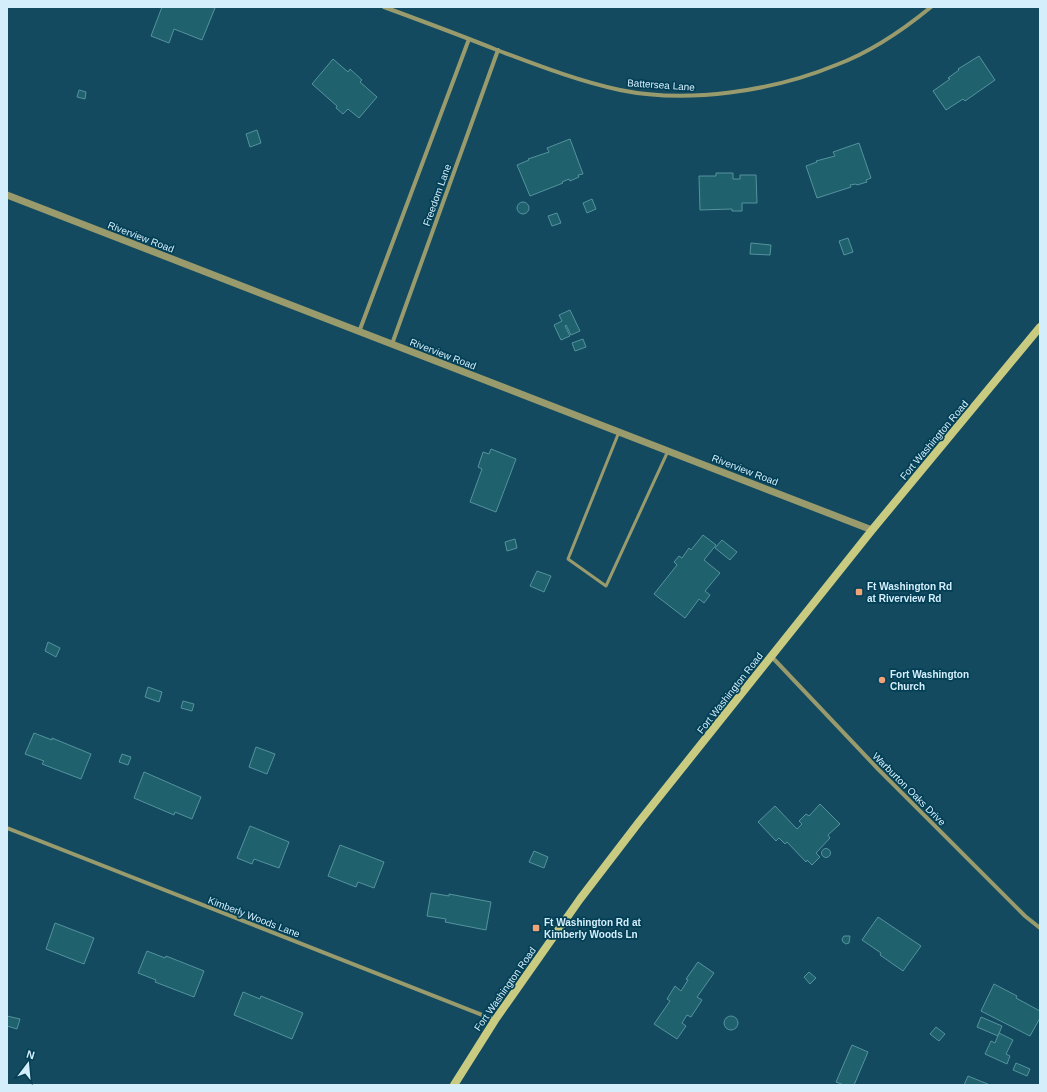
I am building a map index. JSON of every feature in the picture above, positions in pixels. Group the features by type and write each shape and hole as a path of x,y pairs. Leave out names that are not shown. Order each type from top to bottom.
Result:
{"main road":[{"name":"Fort Washington Road","path":"454,1085 495,1020 580,899 638,822 872,530 1039,330"}],"street":[{"name":"Battersea Lane","path":"384,7 541,67 620,90 672,95 704,95 737,92 784,82 836,65 864,52 902,29 931,7"},
{"path":"359,332 469,39"},
{"name":"Freedom Lane","path":"392,344 498,50"},
{"name":"Riverview Road","path":"7,196 872,530"},
{"name":"Warburton Oaks Drive","path":"771,656 878,769 1025,916 1040,928"},
{"name":"Kimberly Woods Lane","path":"7,828 495,1020"}],"lane":[{"path":"619,432 568,560 606,586 668,451"}],"building":[{"path":"162,7 215,8 202,40 174,29 169,43 151,36"},
{"path":"979,56 995,80 965,101 963,99 946,110 933,91 950,79 948,78 959,70 958,69"},
{"path":"333,59 348,72 350,69 362,80 360,82 377,97 359,118 348,109 343,114 336,108 337,106 312,84"},
{"path":"79,90 86,92 85,99 77,97"},
{"path":"257,130 261,143 250,147 246,134"},
{"path":"570,139 583,174 578,175 579,177 570,181 569,179 562,182 563,183 530,196 517,165 529,160 528,159 549,152 547,148"},
{"path":"859,143 871,178 866,180 867,182 857,185 850,185 851,187 817,198 806,166 817,162 816,161 835,156 833,152"},
{"path":"716,173 733,173 733,179 740,179 740,175 756,175 757,203 742,203 742,211 732,211 732,209 700,210 699,176 716,176"},
{"path":"592,199 596,209 587,213 583,203"},
{"path":"523,202 527,204 529,208 527,212 523,214 519,212 517,208 519,204"},
{"path":"557,213 561,223 552,226 548,216"},
{"path":"848,238 853,252 844,255 839,241"},
{"path":"751,243 771,245 770,255 750,254"},
{"path":"570,310 580,331 571,335 566,325 565,326 570,336 561,340 554,325 562,321 559,315"},
{"path":"583,339 586,347 575,351 572,343"},
{"path":"491,449 516,459 496,512 470,502 482,469 478,467 483,452 489,454"},
{"path":"703,535 716,545 704,560 720,573 705,591 710,595 704,603 699,599 685,618 654,594 677,565 674,562 679,556 682,558 689,548 691,550"},
{"path":"515,539 517,548 507,551 505,542"},
{"path":"722,540 737,552 730,560 715,548"},
{"path":"537,571 551,576 544,592 530,586"},
{"path":"48,642 60,648 56,657 45,651"},
{"path":"148,687 162,692 159,702 145,697"},
{"path":"183,701 194,704 192,711 181,708"},
{"path":"34,733 52,740 52,738 91,754 81,779 42,764 44,761 25,754"},
{"path":"256,747 275,754 267,774 249,767"},
{"path":"122,754 131,757 128,765 119,762"},
{"path":"144,772 201,797 192,819 175,812 174,815 134,798"},
{"path":"820,804 840,824 828,835 830,838 816,853 820,857 812,865 807,860 806,862 787,842 785,844 779,838 776,841 758,822 775,806 797,829 802,824 799,821 806,814 809,816"},
{"path":"250,826 289,842 279,868 254,859 252,864 237,858"},
{"path":"340,845 384,862 374,888 358,882 356,887 328,876"},
{"path":"826,848 831,853 826,858 821,853"},
{"path":"534,851 548,857 544,868 529,862"},
{"path":"431,893 449,896 449,894 491,902 486,930 445,922 446,919 427,916"},
{"path":"878,917 921,946 903,971 862,940"},
{"path":"55,923 94,938 84,964 46,949"},
{"path":"844,936 850,936 849,943 846,944 843,942 842,939"},
{"path":"147,951 165,958 166,956 204,971 194,997 155,982 156,980 138,973"},
{"path":"698,962 714,973 697,997 702,1000 691,1017 687,1015 682,1023 686,1026 677,1039 654,1024 670,1001 667,999 675,986 681,991 688,980 686,979"},
{"path":"809,972 816,978 810,984 804,977"},
{"path":"994,984 1017,996 1016,998 1040,1011 1040,1018 1030,1036 981,1011"},
{"path":"243,992 260,999 261,996 303,1013 292,1039 234,1015"},
{"path":"7,1016 20,1019 17,1029 7,1026"},
{"path":"731,1016 736,1018 738,1023 736,1028 731,1030 726,1028 724,1023 726,1018"},
{"path":"981,1017 1002,1026 998,1036 977,1027"},
{"path":"936,1027 945,1034 939,1041 930,1034"},
{"path":"999,1033 1013,1040 1006,1054 1010,1056 1007,1064 985,1054 991,1041 995,1043"},
{"path":"852,1045 868,1052 854,1085 844,1085 836,1082"},
{"path":"1016,1063 1030,1069 1027,1076 1013,1070"},
{"path":"968,1076 990,1085 964,1085"}],"place":[{"name":"Ft Washington Rd at Riverview Rd","path":"859,592"},
{"name":"Fort Washington Church","path":"882,680"},
{"name":"Ft Washington Rd at Kimberly Woods Ln","path":"536,928"}]}
